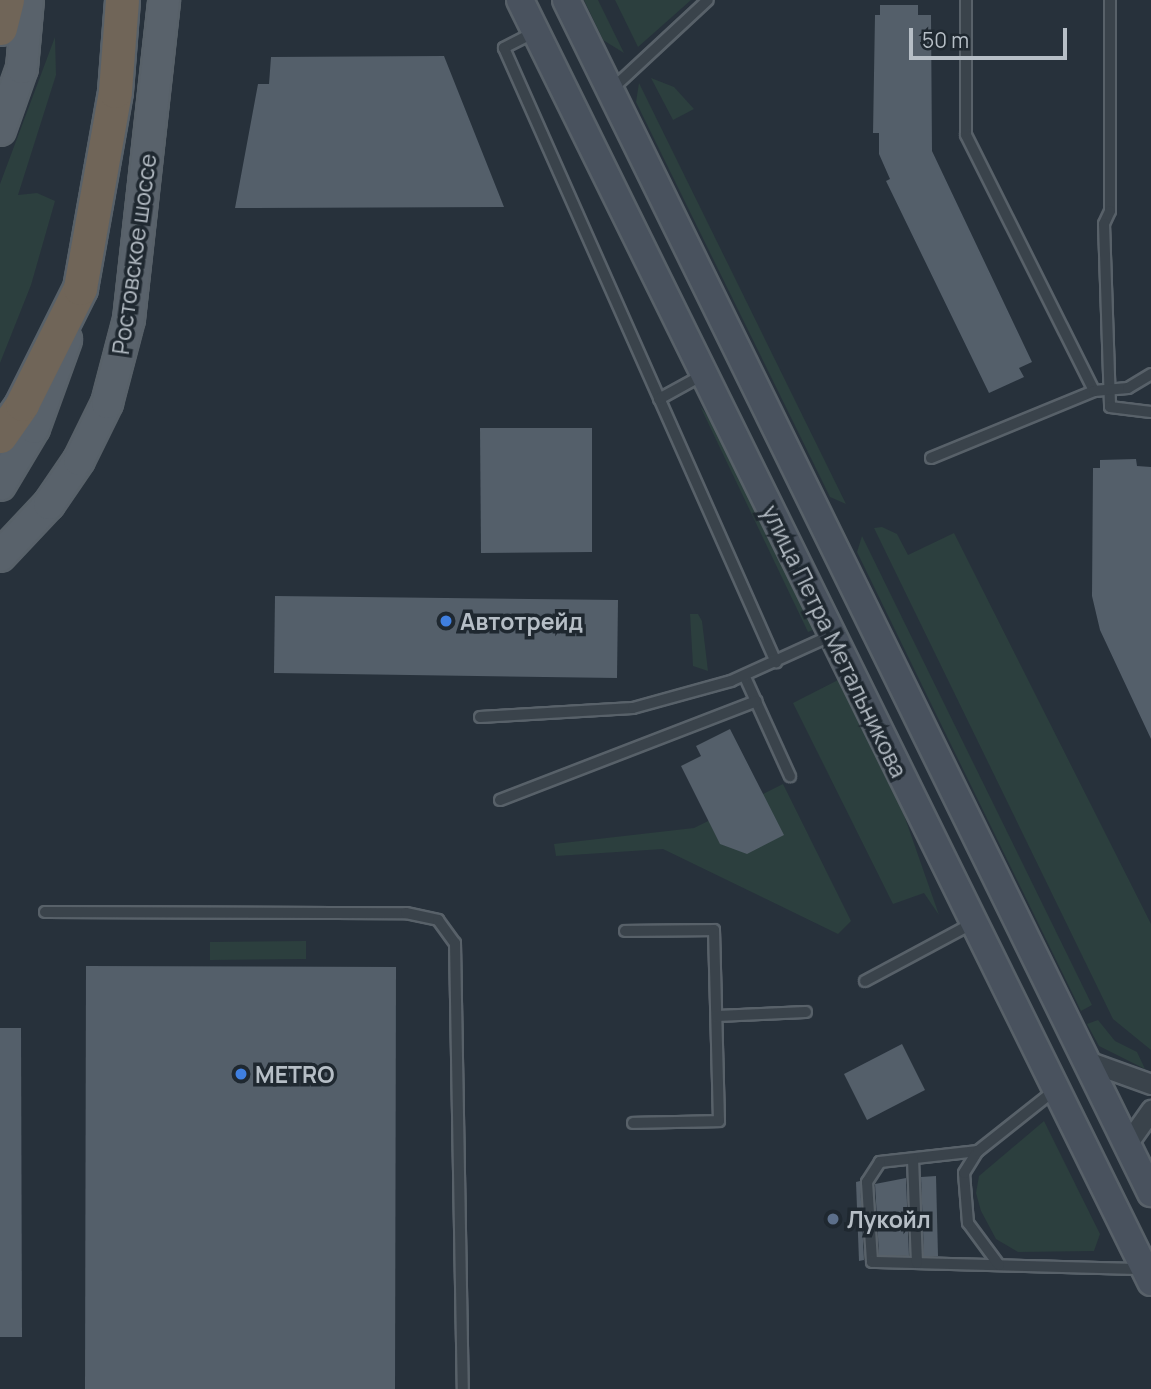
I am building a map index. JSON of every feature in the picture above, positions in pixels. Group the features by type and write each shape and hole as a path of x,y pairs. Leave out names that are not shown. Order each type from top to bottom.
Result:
{"highway":[{"path":"0,28 7,0"},
{"path":"0,436 22,404 80,288 116,92 122,0"}],"main road":[{"path":"0,130 22,68 28,0"},
{"name":"Ростовское шоссе","path":"0,555 49,503 79,460 110,393 129,319 164,0"},
{"name":"улица Петра Метальникова","path":"520,0 1148,1276"},
{"name":"улица Петра Метальникова","path":"566,0 1151,1193"},
{"path":"0,485 46,401 80,288"}],"street":[{"path":"1087,1061 1151,1084"},
{"path":"1128,1144 1151,1110"}],"lane":[{"path":"610,90 708,0"},
{"path":"966,0 966,135 1094,391"},
{"path":"1110,0 1110,211 1104,224 1110,407 1151,411"},
{"path":"536,32 504,48 776,662"},
{"path":"931,458 1094,391 1128,388 1151,374"},
{"path":"659,399 703,375"},
{"path":"480,717 633,708 745,677 831,636"},
{"path":"745,677 790,776"},
{"path":"500,800 757,701"},
{"path":"45,912 406,913 438,920 454,943 463,1389"},
{"path":"865,981 973,922"},
{"path":"625,931 714,930 719,1121 632,1123"},
{"path":"717,1016 806,1013"},
{"path":"999,1265 968,1223 964,1173 978,1152 1056,1090"},
{"path":"978,1152 880,1162 867,1182 872,1262 999,1265 1148,1276"},
{"path":"913,1159 917,1263"}],"green space":[{"path":"584,0 598,0 624,53 603,40"},
{"path":"615,0 691,0 638,47"},
{"path":"55,37 56,75 18,195 37,193 55,201 31,285 0,363 0,184"},
{"path":"651,78 674,87 694,109 673,120"},
{"path":"639,83 846,504 830,497 636,102"},
{"path":"700,406 725,437 815,629 808,632"},
{"path":"882,527 897,534 908,555 954,533 1151,924 1151,1050 1113,1019 874,528"},
{"path":"862,536 1092,1005 1081,1011 857,552"},
{"path":"690,614 698,614 702,621 708,671 693,666"},
{"path":"840,679 897,795 939,915 924,893 893,904 793,703"},
{"path":"783,784 851,921 838,934 663,849 556,856 554,844 694,828"},
{"path":"306,941 306,959 210,960 210,942"},
{"path":"1098,1020 1115,1041 1137,1052 1145,1069 1099,1046 1087,1024"},
{"path":"1044,1121 1100,1234 1094,1251 1018,1252 996,1239 981,1211 976,1193 979,1176"}],"building":[{"path":"880,5 918,5 918,15 931,15 932,151 1032,362 1019,368 1024,377 989,393 886,181 890,179 879,154 879,133 873,133 875,15 880,15"},
{"path":"444,56 504,207 235,208 258,84 269,84 271,57"},
{"path":"480,428 592,428 592,552 481,553"},
{"path":"1136,459 1137,466 1151,467 1151,739 1100,630 1092,596 1093,468 1100,468 1100,460"},
{"name":"Автотрейд","path":"275,596 618,600 617,678 274,673"},
{"path":"730,729 784,835 747,854 720,844 681,766 701,756 696,746"},
{"name":"METRO","path":"86,966 396,967 395,1389 85,1389"},
{"path":"0,1028 21,1028 22,1337 0,1337"},
{"path":"902,1044 925,1090 867,1120 844,1074"},
{"path":"936,1176 938,1256 924,1256 921,1177"},
{"path":"906,1178 909,1256 879,1255 875,1184"},
{"path":"860,1181 864,1260 859,1261 856,1182"}],"place":[{"name":"Автотрейд","path":"446,621"},
{"name":"METRO","path":"241,1074"},
{"name":"Лукойл","path":"833,1219"}]}
